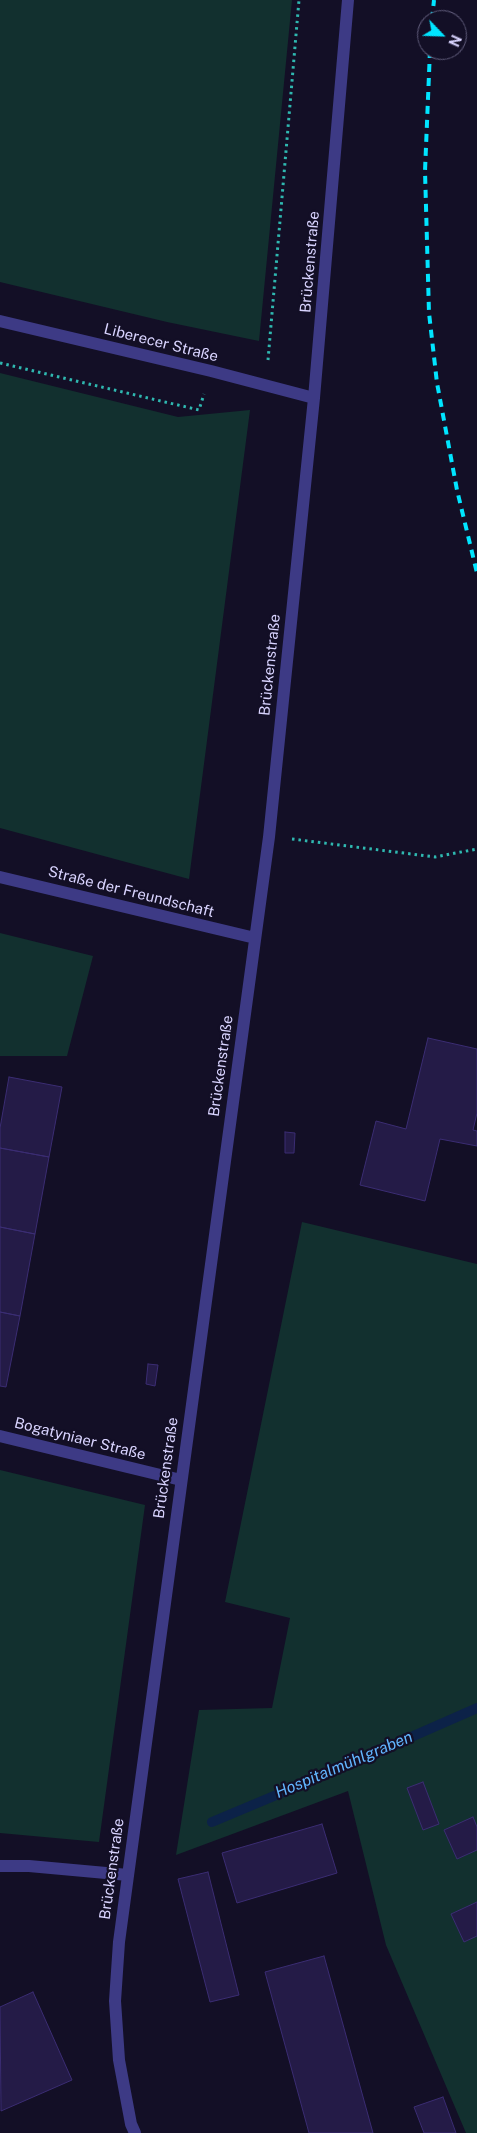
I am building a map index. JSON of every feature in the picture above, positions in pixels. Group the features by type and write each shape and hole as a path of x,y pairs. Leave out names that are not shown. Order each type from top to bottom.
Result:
{"street":[{"name":"Brückenstraße","path":"136,2133 131,2124 119,2060 115,2001 119,1942 269,837 314,398 348,0"},
{"name":"Liberecer Straße","path":"0,321 211,371 314,398"},
{"name":"Straße der Freundschaft","path":"0,877 255,938"},
{"name":"Bogatyniaer Straße","path":"0,1436 181,1480"},
{"path":"0,1866 29,1866 128,1875"}],"path":[{"path":"266,386 299,0"},
{"path":"0,363 199,410 211,371"},
{"path":"269,837 436,858 477,849"}],"green space":[{"path":"0,0 292,0 259,341 167,322 0,282"},
{"path":"0,373 178,417 250,410 189,879 0,828"},
{"path":"0,933 93,956 67,1056 0,1056"},
{"path":"302,1222 477,1264 477,2133 466,2133 386,1945 348,1791 176,1855 199,1710 272,1708 290,1618 225,1602"},
{"path":"0,1470 145,1505 99,1842 0,1833"}],"building":[{"path":"428,1038 477,1049 477,1113 473,1130 477,1131 477,1146 440,1139 425,1201 360,1185 376,1121 406,1129"},
{"path":"9,1077 62,1087 49,1157 0,1148 0,1128"},
{"path":"285,1132 295,1133 294,1153 285,1153"},
{"path":"0,1148 49,1157 35,1234 0,1227"},
{"path":"0,1227 35,1234 20,1316 0,1312"},
{"path":"0,1312 20,1316 6,1387 0,1386"},
{"path":"148,1364 158,1365 155,1386 146,1384"},
{"path":"423,1782 439,1824 423,1830 407,1788"},
{"path":"473,1817 477,1827 477,1850 457,1859 444,1830"},
{"path":"322,1824 337,1873 237,1903 222,1853"},
{"path":"208,1872 239,1995 210,2002 178,1879"},
{"path":"477,1902 477,1936 464,1942 451,1914"},
{"path":"324,1956 373,2133 309,2133 265,1972"},
{"path":"33,1992 72,2080 1,2111 0,2007"},
{"path":"443,2097 456,2133 424,2133 414,2107"}],"waterway":[{"name":"Hospitalmühlgraben","path":"212,1822 477,1708"}],"railway":[{"path":"433,10 434,0"},
{"path":"430,60 425,171 429,313 437,383 457,490 477,573"}]}
